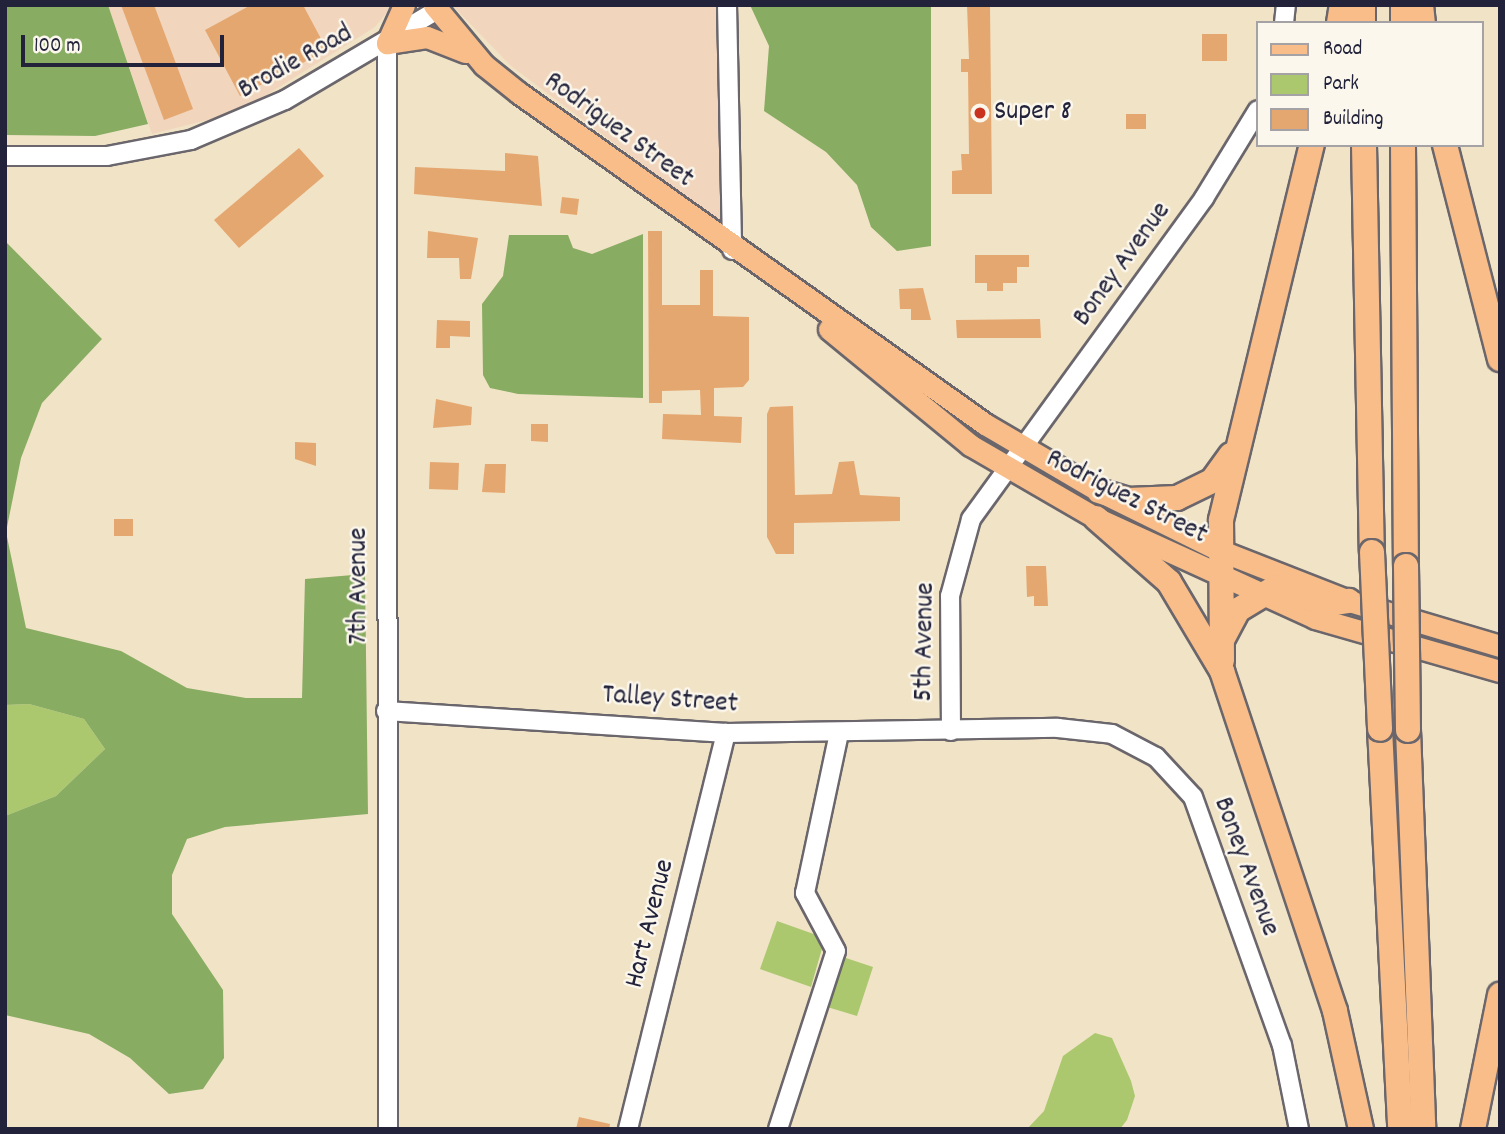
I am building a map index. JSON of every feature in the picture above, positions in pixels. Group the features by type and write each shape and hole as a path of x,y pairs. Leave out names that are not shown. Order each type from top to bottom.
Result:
{"highway":[{"path":"1222,671 1219,550 1242,436 1312,147"},
{"path":"1364,147 1372,552 1400,1129"},
{"path":"1403,147 1408,730 1423,1129"},
{"path":"1446,147 1500,359"},
{"path":"1099,491 1157,502 1187,495 1223,470 1242,436"},
{"path":"1096,518 1169,582 1222,671 1319,957 1361,1129"},
{"path":"1222,641 1255,594 1276,587 1329,604 1349,601"},
{"path":"1473,1129 1500,995"}],"main road":[{"path":"404,5 387,43 443,40 484,65"},
{"name":"Rodriguez Street","path":"436,8 484,65 732,250 1022,446 1099,491 1219,550 1349,601 1500,646"},
{"name":"Rodriguez Street","path":"779,282 912,401 1007,469 1096,518 1255,594 1382,640 1500,671"}],"street":[{"path":"727,5 732,250"},
{"name":"Brodie Road","path":"5,156 107,156 179,144 241,123 387,43 436,8"},
{"name":"7th Avenue","path":"387,43 388,1129"},
{"name":"Boney Avenue","path":"1022,446 1204,198 1256,113"},
{"name":"5th Avenue","path":"951,731 953,573 971,519 1022,446"},
{"name":"Talley Street","path":"386,711 726,733 951,731"},
{"name":"Boney Avenue","path":"951,731 1058,728 1112,734 1156,757 1176,777 1207,831 1282,1045 1299,1129"},
{"name":"Hart Avenue","path":"628,1129 726,733"},
{"path":"778,1129 836,951 805,892 839,733"}],"shaded area":[{"path":"108,5 393,5 375,27 239,112 152,134"},
{"path":"452,5 721,5 727,228 511,66"}],"green space":[{"path":"5,5 108,5 148,124 95,136 5,135"},
{"path":"750,5 931,5 931,246 897,251 871,227 857,185 826,152 764,111 769,46"},
{"path":"643,234 643,398 518,394 490,388 483,375 482,304 503,276 509,235 568,235 573,248 592,254"},
{"path":"5,241 102,339 42,403 21,458 6,532 26,628 121,651 187,688 246,698 302,698 305,579 365,574 368,814 225,827 187,839 172,875 172,914 223,990 224,1058 203,1089 169,1094 130,1058 89,1034 5,1015 5,816 56,796 105,749 84,719 29,704 5,705"},
{"path":"29,704 84,719 105,749 56,796 5,816 5,705"},
{"path":"777,921 825,938 811,987 760,969"},
{"path":"840,956 873,967 857,1016 824,1006"},
{"path":"1095,1033 1112,1038 1131,1081 1135,1096 1127,1120 1120,1129 1027,1129 1044,1111 1063,1056"}],"building":[{"path":"121,5 154,5 193,109 164,120"},
{"path":"251,5 303,5 327,50 240,96 205,30"},
{"name":"Super 8","path":"967,5 990,5 992,194 952,194 952,171 962,170 961,154 969,154 968,72 961,72 961,59 969,59"},
{"path":"1202,34 1227,34 1227,61 1202,61"},
{"path":"1126,114 1146,114 1146,129 1126,129"},
{"path":"299,148 324,176 239,248 214,220"},
{"path":"505,153 538,156 542,206 414,194 415,167 505,171"},
{"path":"562,197 579,199 577,215 560,213"},
{"path":"428,231 478,238 471,279 460,279 459,258 427,258"},
{"path":"648,231 662,231 662,305 700,305 700,270 713,270 713,316 749,317 749,380 743,387 714,388 714,416 742,417 741,443 662,439 663,414 701,415 700,390 662,391 662,403 649,403"},
{"path":"975,255 1029,255 1029,267 1017,267 1017,283 1003,283 1003,291 987,291 987,283 975,283"},
{"path":"923,288 931,320 911,320 911,309 900,309 899,289"},
{"path":"1040,319 1041,338 957,338 956,320"},
{"path":"437,320 470,321 470,337 450,336 450,348 436,348"},
{"path":"436,399 472,407 471,425 433,428"},
{"path":"793,406 795,495 832,494 839,462 854,461 860,495 900,497 900,521 794,523 794,554 776,554 767,537 767,414 770,407"},
{"path":"531,424 548,424 548,442 531,441"},
{"path":"295,442 316,443 316,466 295,459"},
{"path":"430,462 459,463 458,490 429,489"},
{"path":"485,464 506,464 505,493 482,492"},
{"path":"114,519 133,519 133,536 114,536"},
{"path":"1026,566 1046,566 1048,606 1034,606 1034,596 1027,597"},
{"path":"579,1117 610,1124 609,1129 576,1129"}],"place":[{"name":"Super 8","path":"980,113"}]}
